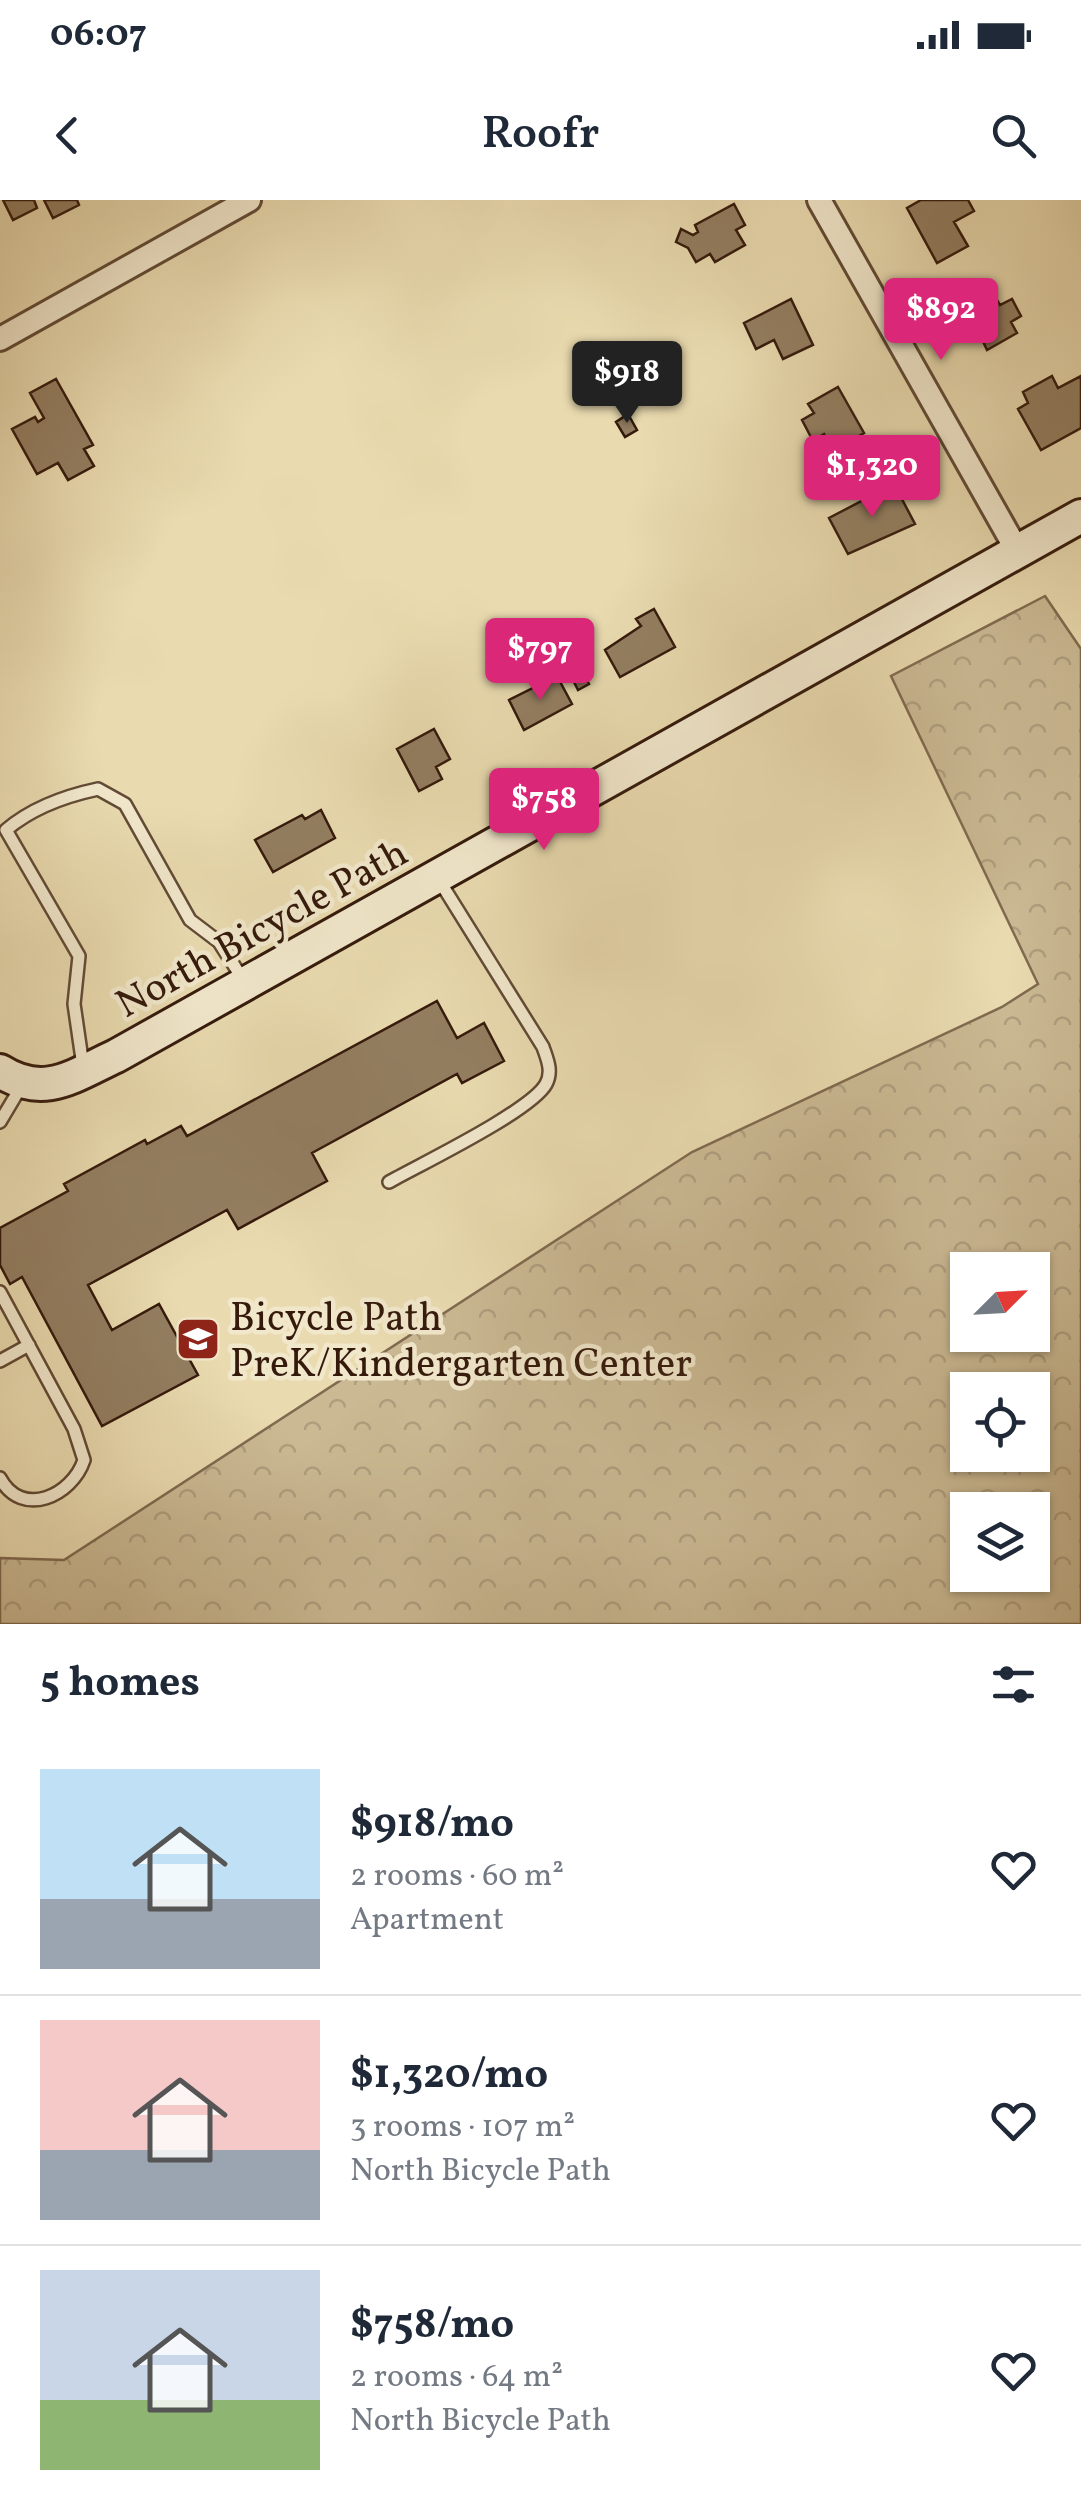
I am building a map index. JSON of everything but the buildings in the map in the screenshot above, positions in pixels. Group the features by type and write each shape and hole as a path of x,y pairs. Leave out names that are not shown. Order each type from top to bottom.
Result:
{"street":[{"path":"0,339 248,200"},
{"path":"818,200 1018,552"},
{"name":"North Bicycle Path","path":"11,1078 53,1084 84,1071 1081,516"}],"lane":[{"path":"84,1071 74,1004 79,956 6,830 21,817 65,796 98,788 125,804 190,920 220,942 246,984"},
{"path":"389,1182 535,1096 547,1082 550,1066 437,877"},
{"path":"0,1122 11,1078"},
{"path":"0,1292 74,1429 84,1460 64,1490 44,1500 22,1499 6,1489 0,1478"},
{"path":"0,1361 29,1345"}],"green space":[{"path":"1045,596 1081,649 1081,1624 0,1624 0,1558 64,1560 692,1152 1002,1007 1038,984 891,676"}],"place":[{"name":"Bicycle Path PreK/Kindergarten Center","path":"198,1339"}]}
